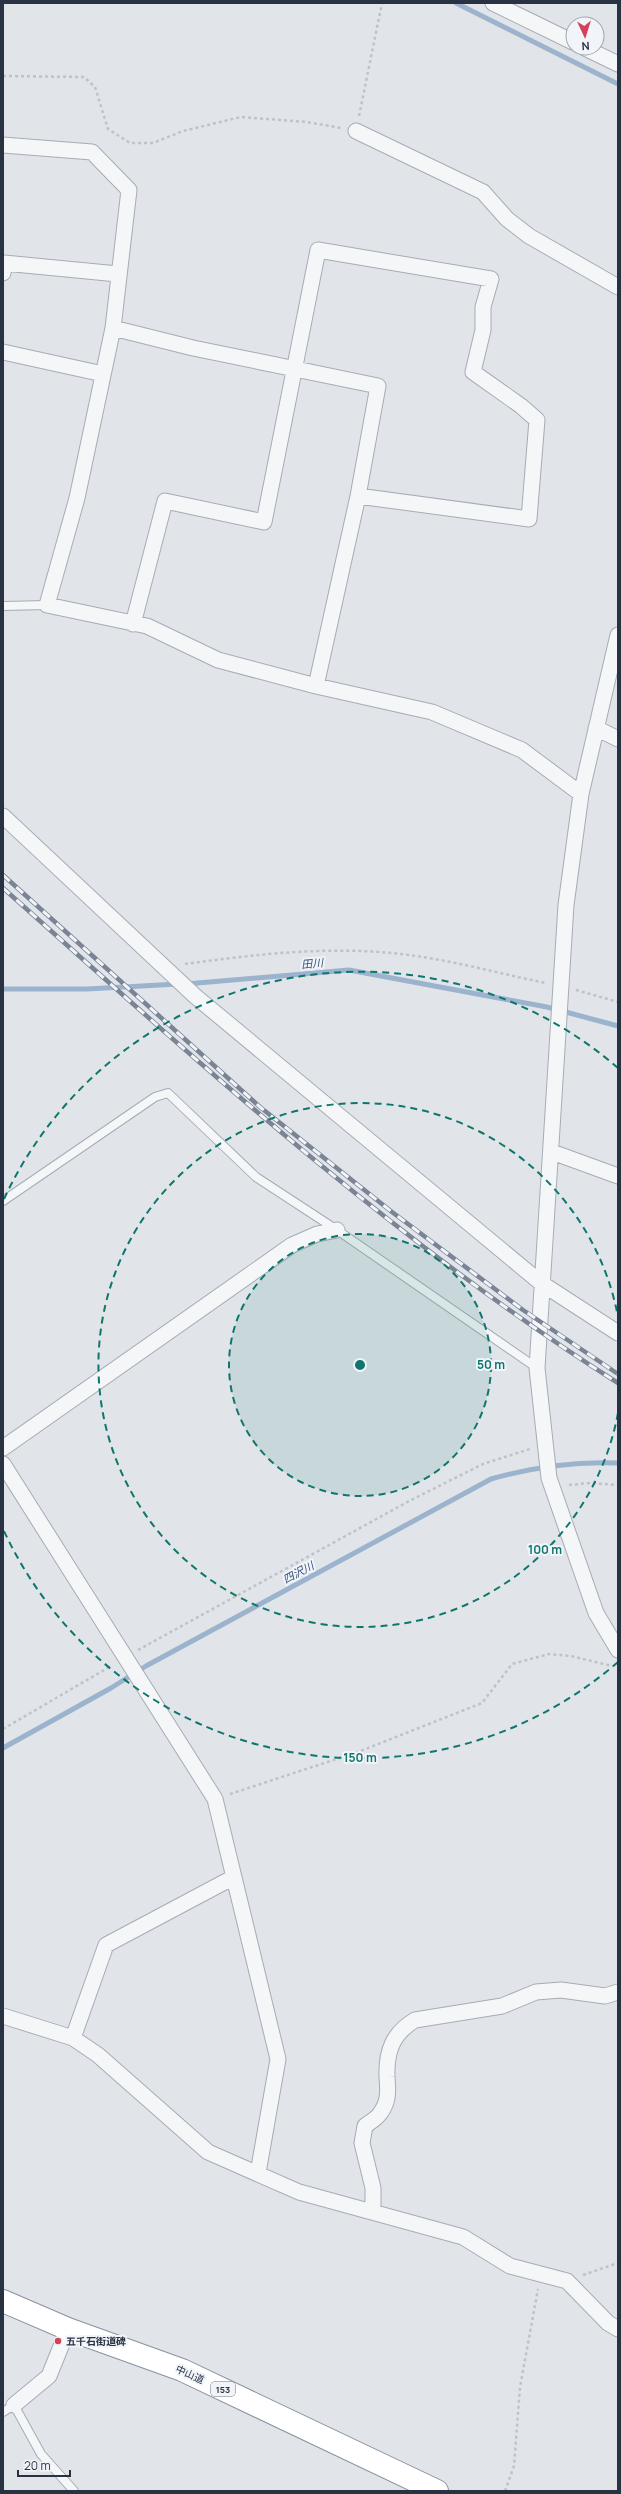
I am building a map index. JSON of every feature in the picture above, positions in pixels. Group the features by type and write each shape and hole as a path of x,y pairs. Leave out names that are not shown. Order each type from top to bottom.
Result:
{"highway":[{"name":"中山道","path":"3,2301 68,2329 182,2370 437,2491"}],"street":[{"path":"493,3 565,38"},
{"path":"602,56 618,64"},
{"path":"356,131 483,192 507,219 529,236 618,287"},
{"path":"3,145 92,152 129,190 118,274 113,328 77,498 47,605 147,626 218,660 316,686 432,712 522,750 581,794"},
{"path":"133,624 165,501 264,522 318,250 491,279 483,307 483,330 473,372 521,406 537,420 529,519 358,496"},
{"path":"3,273 4,263 118,274"},
{"path":"113,328 293,370 378,386 358,496 316,686"},
{"path":"3,352 103,374"},
{"path":"618,635 581,794 566,905 560,1029 541,1283 537,1368 545,1448 551,1483 596,1613 618,1650"},
{"path":"596,728 618,739"},
{"path":"3,816 195,996 541,1283 618,1334"},
{"path":"552,1152 618,1176"},
{"path":"3,1448 292,1245 317,1234 337,1230"},
{"path":"3,1464 215,1799 278,2060 258,2173"},
{"path":"73,2038 106,1945 234,1877"},
{"path":"374,2212 373,2188 362,2143 365,2126 381,2113 389,2097 387,2075 390,2054 394,2038 403,2027 415,2020 502,2006 536,1992 561,1990 605,1996 618,1992"},
{"path":"3,2016 73,2038 98,2055 208,2152 299,2192 463,2237 510,2266 566,2281 608,2323 618,2328"},
{"path":"9,2408 49,2376 68,2329"}],"lane":[{"path":"3,606 47,605"},
{"path":"3,1201 155,1097 168,1092 256,1177 337,1230 537,1368"},
{"path":"9,2408 41,2454 74,2491"}],"path":[{"path":"3,76 84,77 95,87 108,129 130,143 153,143 183,132 240,117 307,122 356,131 382,3"},
{"path":"168,971 262,953 341,952 409,955 562,991 618,1002"},
{"path":"3,1729 457,1477 483,1464 545,1448"},
{"path":"551,1483 590,1482 618,1485"},
{"path":"215,1799 358,1752 482,1703 512,1664 548,1654 571,1656 618,1667"},
{"path":"566,2281 618,2263"},
{"path":"505,2491 514,2466 520,2387 541,2274"}],"waterway":[{"path":"456,3 618,84"},
{"name":"田川","path":"186,984 349,970 547,1007 618,1026"},
{"name":"田川","path":"3,989 87,989 178,984"},
{"name":"四沢川","path":"3,1748 111,1688 146,1666 491,1479 538,1468 570,1464 618,1463"}],"railway":[{"path":"3,875 260,1107 392,1212 523,1310 618,1374"},
{"path":"3,888 225,1084 377,1211 455,1271 618,1383"}],"place":[{"name":"五千石街道碑","path":"58,2341"}]}
